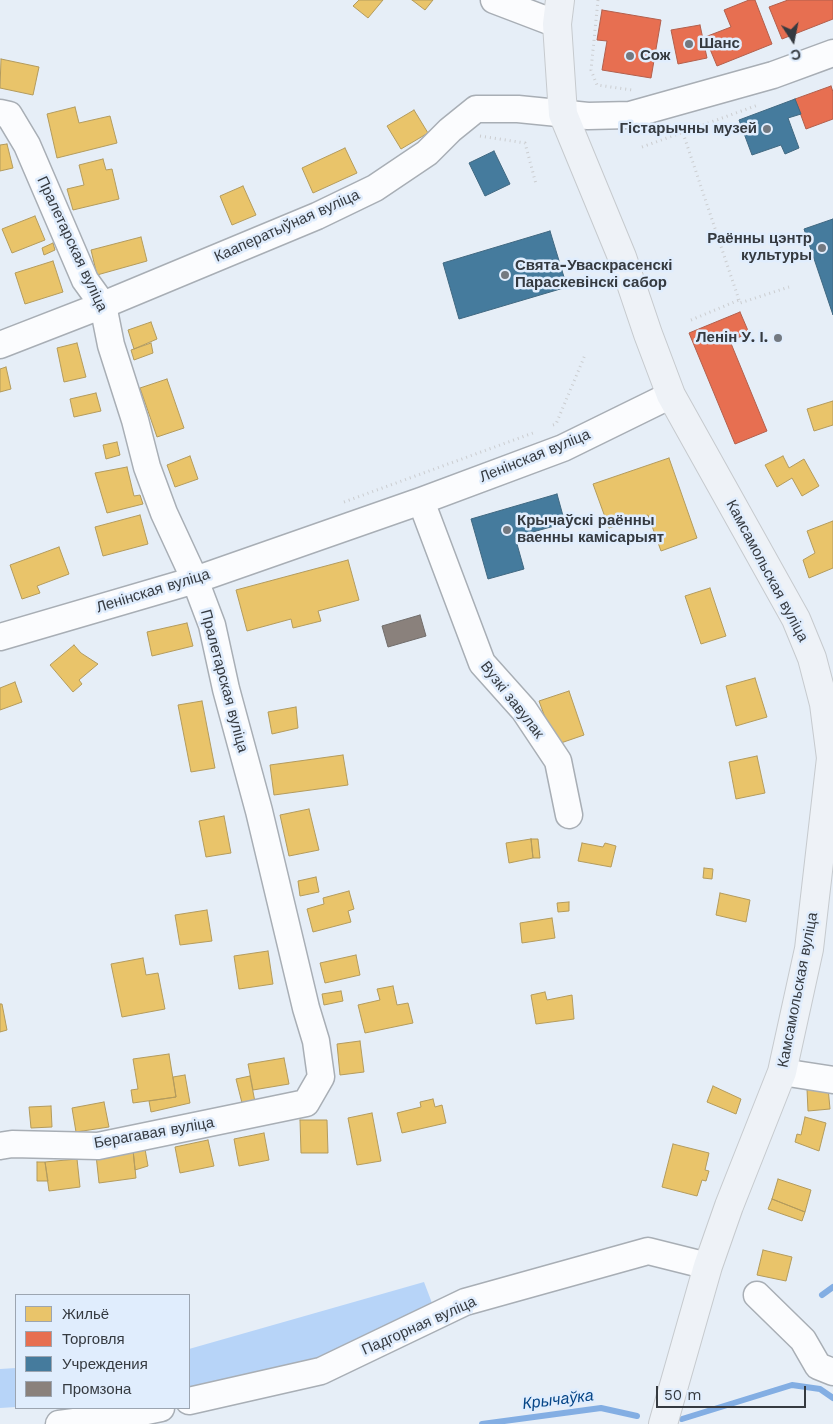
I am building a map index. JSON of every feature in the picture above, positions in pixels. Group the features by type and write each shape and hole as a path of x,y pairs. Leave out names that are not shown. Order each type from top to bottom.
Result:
{"main road":[{"path":"558,12 563,114 622,257 671,395"},
{"name":"Камсамольская вуліца","path":"663,1424 708,1266 729,1206 782,1072 809,949 832,758 824,704 812,658 796,619 671,395"}],"street":[{"path":"494,0 558,12"},
{"name":"Кааператыўная вуліца","path":"0,345 103,305 316,216 376,188 427,153 450,130 476,109 518,108 588,116 630,115 773,75 833,53"},
{"name":"Пралетарская вуліца","path":"0,113 9,115 27,145 85,280 103,305 114,354 147,467 164,514 195,580 212,624 226,689 259,811 306,1008 316,1041 321,1077 306,1103"},
{"name":"Ленінская вуліца","path":"0,637 195,580 421,501 563,448 671,395"},
{"name":"Вузкі завулак","path":"421,501 482,663 524,710 558,761 569,814"},
{"path":"782,1072 833,1080"},
{"name":"Берагавая вуліца","path":"0,1146 12,1144 98,1146 306,1103"},
{"name":"Падгорная вуліца","path":"190,1401 321,1371 465,1302 648,1251 708,1266"},
{"path":"757,1295 804,1340 818,1366 833,1372"},
{"path":"59,1424 128,1415 156,1409"}],"path":[{"path":"598,0 591,70 597,85 635,90"},
{"path":"642,147 758,105"},
{"path":"450,130 525,143 536,184"},
{"path":"683,133 740,303 789,287"},
{"path":"691,320 740,300"},
{"path":"547,427 556,424 585,355"},
{"path":"343,502 538,431"}],"shaded area":[{"path":"424,1282 432,1303 326,1358 190,1387 190,1349"},
{"path":"15,1368 15,1407 0,1408 0,1369"}],"building: Жильё":[{"path":"359,0 383,0 368,18 353,6"},
{"path":"412,0 433,0 425,10"},
{"path":"1,59 39,67 33,95 0,88"},
{"path":"75,107 79,123 110,116 117,143 57,158 47,114"},
{"path":"414,110 428,133 401,149 387,126"},
{"path":"7,144 13,168 0,171 0,145"},
{"path":"345,148 357,173 313,193 302,168"},
{"path":"103,159 106,170 112,169 119,199 73,210 67,189 84,185 79,165"},
{"path":"243,186 256,215 232,225 220,196"},
{"path":"35,216 45,240 12,253 2,229"},
{"path":"141,237 147,261 97,275 91,250"},
{"path":"53,243 55,250 44,255 42,248"},
{"path":"53,261 63,292 25,304 15,273"},
{"path":"151,322 157,339 134,349 128,330"},
{"path":"77,343 86,377 64,382 57,348"},
{"path":"151,343 153,353 134,360 131,350"},
{"path":"6,367 11,389 0,392 0,369"},
{"path":"167,379 184,428 157,437 140,388"},
{"path":"96,393 101,411 74,417 70,399"},
{"path":"833,401 833,425 814,431 807,409"},
{"path":"117,442 120,455 106,459 103,445"},
{"path":"190,456 198,479 175,487 167,465"},
{"path":"783,456 789,468 804,459 819,486 802,496 792,478 777,487 765,465"},
{"path":"669,458 697,538 661,551 648,515 609,528 593,484"},
{"path":"127,467 134,496 140,495 143,504 107,513 95,473"},
{"path":"140,515 148,544 103,556 95,527"},
{"path":"833,521 833,568 809,578 803,560 815,553 807,531"},
{"path":"59,547 69,574 37,586 40,593 22,599 10,565"},
{"path":"348,560 359,600 318,611 321,621 293,628 291,619 247,631 236,590"},
{"path":"710,588 726,636 701,644 685,596"},
{"path":"187,623 193,646 152,656 147,632"},
{"path":"74,645 81,653 98,664 79,680 82,684 73,692 50,665"},
{"path":"755,678 767,717 736,726 726,686"},
{"path":"15,682 22,702 0,710 0,688"},
{"path":"569,691 584,735 555,745 539,701"},
{"path":"202,701 215,768 191,772 178,705"},
{"path":"296,707 298,728 272,734 268,712"},
{"path":"343,755 348,785 274,795 270,765"},
{"path":"757,756 765,793 736,799 729,762"},
{"path":"309,809 319,850 289,856 280,815"},
{"path":"224,816 231,853 206,857 199,821"},
{"path":"531,839 533,858 509,863 506,843"},
{"path":"531,839 538,839 540,858 533,858"},
{"path":"582,843 603,847 605,843 616,846 611,867 578,861"},
{"path":"704,868 713,869 712,879 703,878"},
{"path":"316,877 319,892 300,896 298,881"},
{"path":"349,891 354,909 348,911 351,922 313,932 307,909 324,904 323,898"},
{"path":"720,893 750,900 746,922 716,915"},
{"path":"569,902 569,911 558,912 557,903"},
{"path":"207,910 212,941 180,945 175,915"},
{"path":"552,918 555,938 522,943 520,923"},
{"path":"268,951 273,984 239,989 234,956"},
{"path":"356,955 360,975 325,983 320,963"},
{"path":"143,958 146,975 158,973 165,1009 122,1017 111,964"},
{"path":"393,986 397,1005 408,1003 413,1023 365,1033 358,1005 380,1000 377,989"},
{"path":"341,991 343,1001 324,1005 322,994"},
{"path":"545,992 547,1000 572,995 574,1019 536,1024 531,995"},
{"path":"0,1004 2,1004 7,1030 0,1032"},
{"path":"360,1041 364,1072 340,1075 337,1044"},
{"path":"169,1054 176,1097 133,1103 131,1090 138,1089 133,1059"},
{"path":"284,1058 289,1084 253,1090 248,1064"},
{"path":"185,1075 190,1103 151,1112 149,1101 176,1097 173,1077"},
{"path":"250,1076 255,1102 242,1103 236,1079"},
{"path":"713,1086 741,1099 736,1114 707,1102"},
{"path":"828,1087 830,1109 808,1111 807,1089"},
{"path":"433,1099 435,1107 442,1105 446,1123 402,1133 397,1113 421,1107 420,1102"},
{"path":"104,1102 109,1127 76,1132 72,1108"},
{"path":"51,1106 52,1127 31,1128 29,1107"},
{"path":"372,1113 381,1161 357,1165 348,1118"},
{"path":"805,1117 826,1123 819,1151 795,1142 797,1134 801,1135"},
{"path":"300,1120 327,1120 328,1153 301,1153"},
{"path":"264,1133 269,1160 239,1166 234,1139"},
{"path":"208,1140 214,1166 180,1173 175,1147"},
{"path":"673,1144 709,1153 705,1170 709,1171 706,1181 702,1180 697,1196 662,1187"},
{"path":"145,1149 148,1166 135,1170 133,1150"},
{"path":"133,1150 136,1178 99,1183 96,1155"},
{"path":"77,1159 80,1187 49,1191 45,1162"},
{"path":"37,1162 45,1162 48,1181 37,1181"},
{"path":"778,1179 811,1190 805,1212 772,1199"},
{"path":"772,1199 805,1212 802,1221 768,1209"},
{"path":"763,1250 792,1257 786,1281 757,1275"}],"building: Торговля":[{"path":"749,0 755,0 772,44 717,66 705,37 731,27 724,10"},
{"path":"788,0 833,0 833,19 782,39 769,7"},
{"name":"Сож","path":"602,10 661,20 651,78 602,70 607,41 597,40"},
{"name":"Шанс","path":"700,25 707,58 678,64 671,30"},
{"path":"831,86 833,92 833,119 806,129 795,99"},
{"path":"740,312 749,333 730,341 767,431 735,444 689,333"}],"building: Учреждения":[{"name":"Гістарычны музей","path":"795,99 801,114 788,118 799,148 785,154 781,145 752,155 739,120"},
{"path":"494,151 510,184 485,196 469,163"},
{"name":"Раённы цэнтр культуры","path":"833,219 833,315 804,229"},
{"name":"Свята-Уваскрасенскі Параскевінскі сабор","path":"550,231 567,287 459,319 443,263"},
{"name":"Крычаўскі раённы ваенны камісарыят","path":"557,494 565,523 515,537 524,569 488,579 471,519"}],"building: Промзона":[{"path":"420,615 426,636 388,647 382,626"}],"waterway":[{"path":"822,1295 833,1287"},
{"name":"Крычаўка","path":"682,1419 792,1385 820,1389 833,1398"},
{"name":"Крычаўка","path":"482,1424 601,1408 637,1416"}],"place":[{"name":"Шанс","path":"689,44"},
{"name":"Сож","path":"630,56"},
{"name":"Гістарычны музей","path":"767,129"},
{"name":"Раённы цэнтр культуры","path":"822,248"},
{"name":"Свята-Уваскрасенскі Параскевінскі сабор","path":"505,275"},
{"name":"Ленін У. І.","path":"778,338"},
{"name":"Крычаўскі раённы ваенны камісарыят","path":"507,530"}]}
